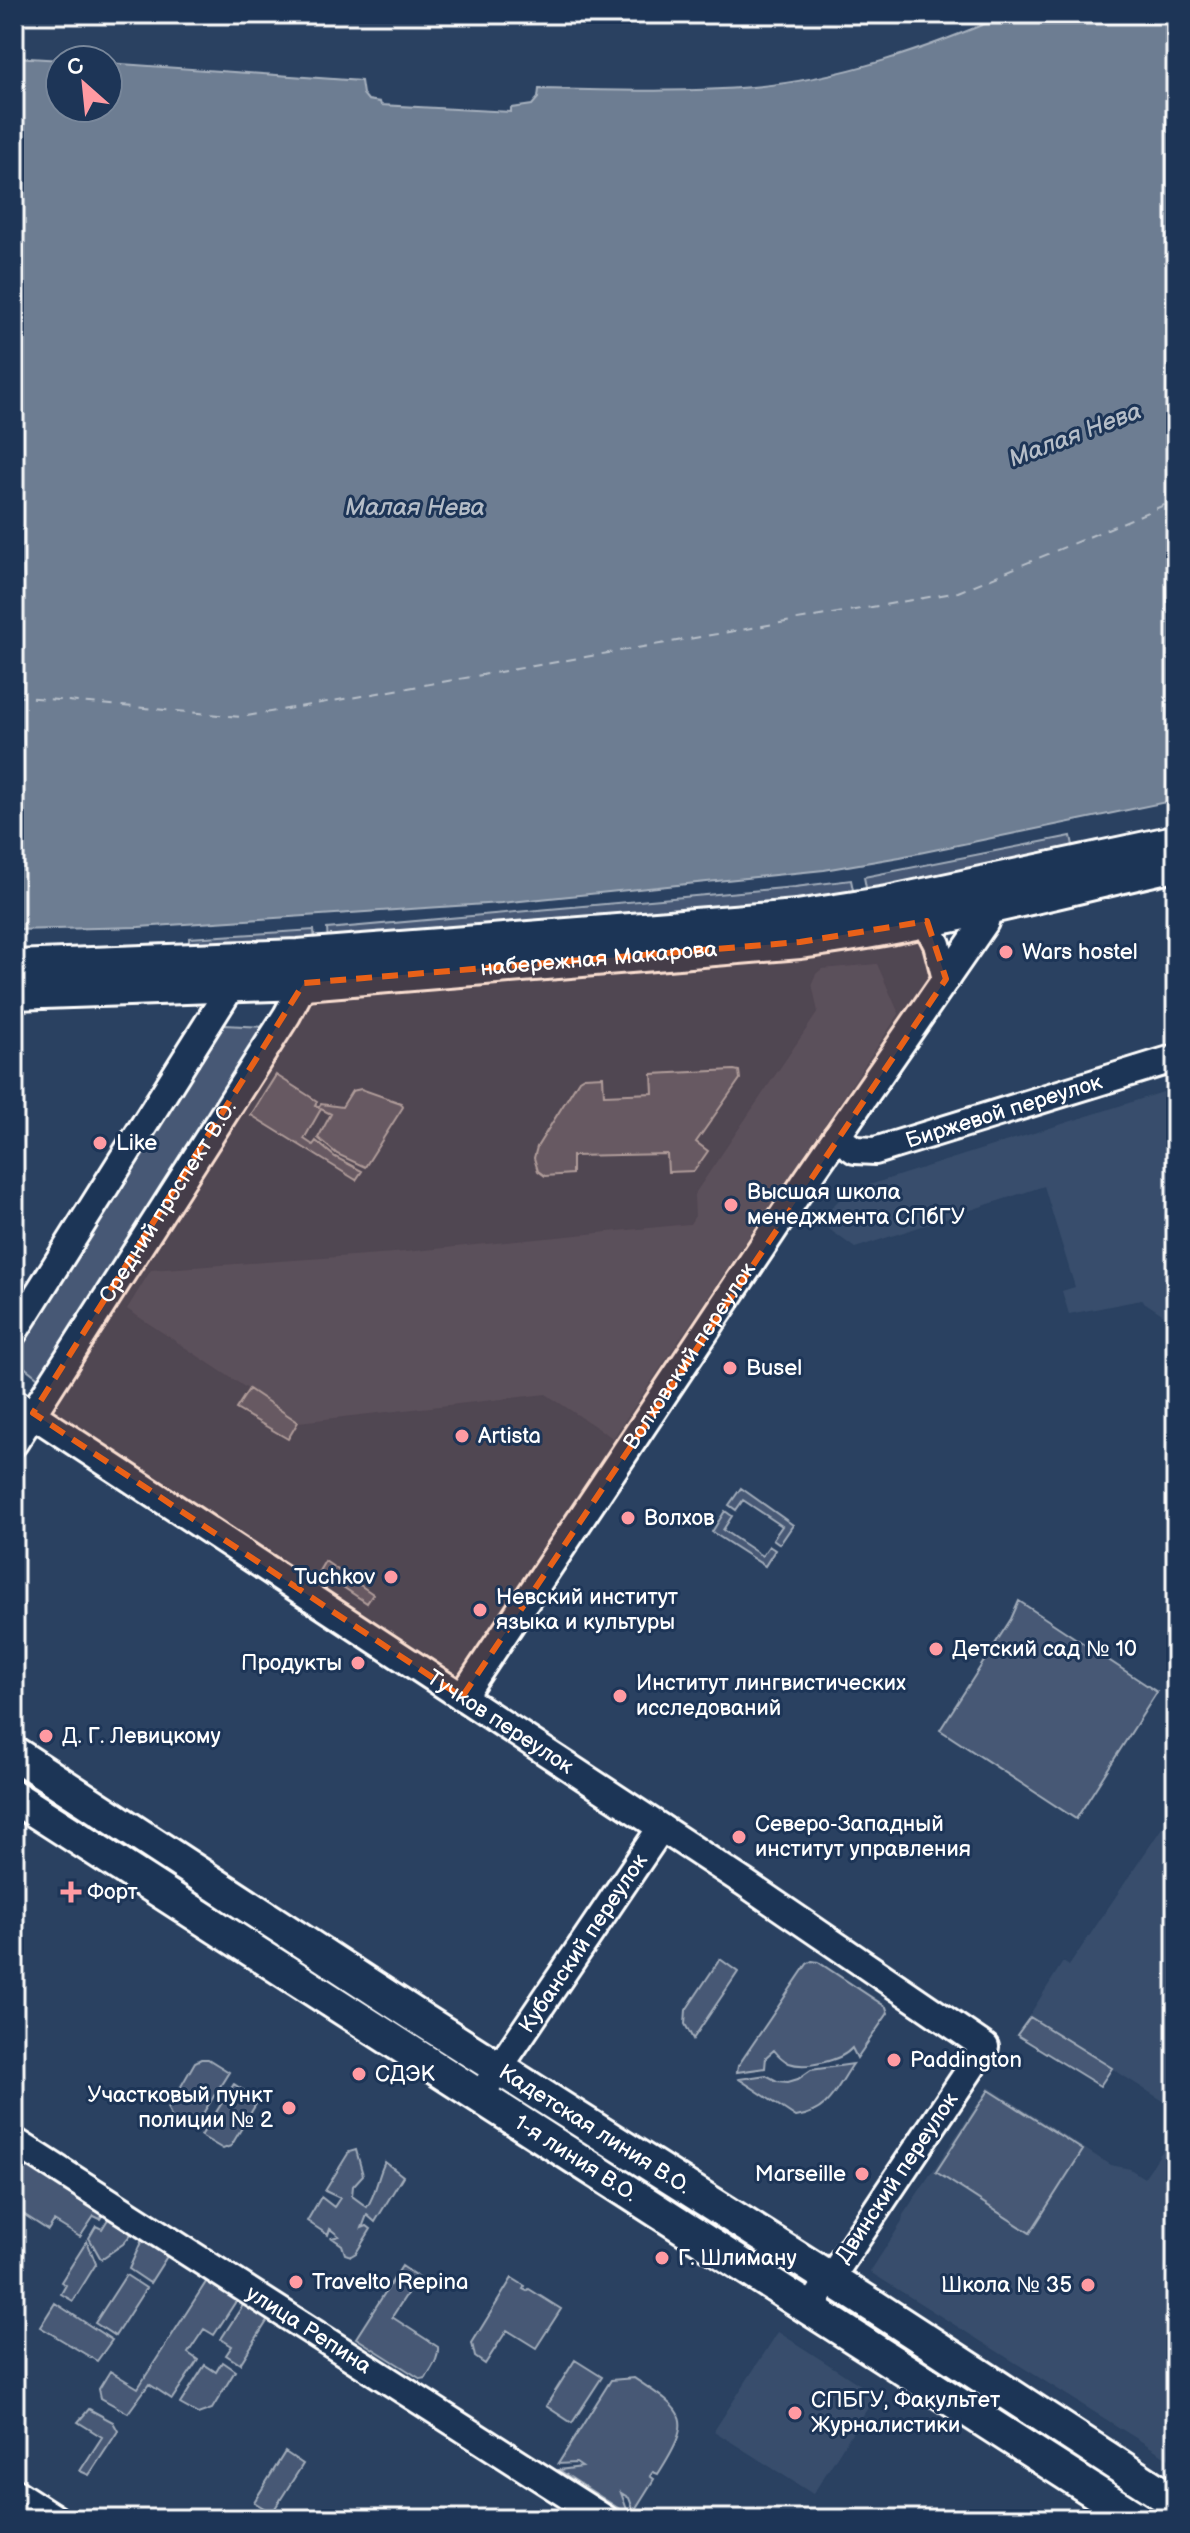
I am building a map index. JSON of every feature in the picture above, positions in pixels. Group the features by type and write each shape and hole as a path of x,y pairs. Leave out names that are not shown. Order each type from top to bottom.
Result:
{"main road":[{"name":"набережная Макарова","path":"920,909 1176,842"},
{"name":"набережная Макарова","path":"14,993 230,986 301,970 797,917 989,907 1176,864"},
{"name":"набережная Макарова","path":"14,967 250,958 301,970"},
{"name":"Кадетская линия В.О.","path":"14,1753 1176,2503"},
{"name":"1-я линия В.О.","path":"14,1797 1137,2519"}],"street":[{"name":"Волховский переулок","path":"462,1697 836,1137 985,922 989,907"},
{"path":"920,909 937,944 946,979"},
{"path":"14,1332 250,958"},
{"name":"Средний проспект В.О.","path":"14,1443 23,1408 287,1015 301,970"},
{"name":"Биржевой переулок","path":"836,1137 855,1150 875,1151 1176,1058"},
{"name":"Тучков переулок","path":"23,1408 661,1828 985,2047"},
{"name":"Кубанский переулок","path":"479,2097 661,1828"},
{"name":"Двинский переулок","path":"810,2309 985,2047"},
{"name":"улица Репина","path":"14,2141 605,2519"},
{"path":"14,2492 56,2519"}],"highlighted area":[{"path":"927,921 946,979 462,1697 33,1413 304,983 800,942"}],"shaded area":[{"path":"1071,836 1074,850 867,893 864,877"},
{"path":"851,880 854,895 796,904 328,941 327,929"},
{"path":"314,930 315,942 189,949 189,938"},
{"path":"877,964 899,1014 613,1438 546,1394 298,1422 127,1309 151,1270 395,1253 690,1224 695,1216 694,1195 818,1012 812,983 816,974 822,969"},
{"path":"224,1025 265,1027 41,1380 14,1359"},
{"path":"739,1071 740,1079 696,1142 708,1151 694,1171 668,1172 667,1154 572,1156 572,1174 545,1176 538,1171 534,1158 537,1147 579,1080 584,1077 603,1076 604,1095 653,1093 652,1074"},
{"path":"276,1075 317,1101 315,1105 319,1107 321,1104 342,1107 352,1091 361,1089 401,1103 403,1107 365,1167 337,1154 318,1138 331,1114 321,1109 304,1139 313,1145 316,1141 335,1157 362,1171 356,1180 251,1115"},
{"path":"1176,1088 1176,1323 1141,1300 1069,1314 1062,1291 1075,1287 1044,1186 855,1248 818,1221 847,1192"},
{"path":"249,1389 298,1422 288,1439 236,1409"},
{"path":"741,1488 793,1525 780,1544 773,1539 782,1526 743,1500 736,1510 729,1505"},
{"path":"725,1511 732,1516 723,1530 762,1556 769,1546 775,1550 765,1566 712,1532"},
{"path":"325,1561 373,1594 367,1603 319,1571"},
{"path":"1019,1601 1157,1692 1076,1819 940,1730 1011,1619"},
{"path":"1176,1807 1176,2109 1029,2016 1063,1962 1069,1966"},
{"path":"720,1959 738,1972 693,2039 685,2024 686,2010"},
{"path":"812,1961 886,2007 888,2013 857,2058 852,2048 831,2060 796,2065 774,2050 766,2057 765,2068 737,2072 738,2066"},
{"path":"1030,2017 1112,2068 1100,2086 1017,2035"},
{"path":"208,2059 229,2072 192,2131 171,2117 168,2109 195,2062"},
{"path":"853,2064 824,2105 796,2117 739,2079 766,2075 788,2082 811,2070"},
{"path":"234,2084 255,2098 256,2104 231,2146 223,2149 201,2136"},
{"name":"Школа № 35","path":"989,2087 1110,2165 1130,2169 1144,2178 1176,2131 1176,2463 870,2272 902,2222 903,2215"},
{"path":"989,2090 1083,2150 1030,2233 936,2172"},
{"path":"356,2150 363,2175 353,2186 352,2196 367,2207 385,2162 403,2176 375,2222 367,2215 362,2228 367,2226 371,2229 351,2256 345,2254 342,2245 332,2238 339,2236 330,2229 328,2235 307,2221 321,2197 334,2207 340,2198 325,2191 349,2152"},
{"path":"14,2154 108,2207 100,2219 94,2216 80,2237 54,2221 48,2230 14,2208"},
{"path":"113,2211 137,2227 123,2244 101,2259 89,2238 96,2226 102,2229"},
{"path":"145,2233 171,2250 150,2283 129,2269"},
{"path":"87,2241 96,2264 73,2301 61,2294 66,2285 61,2282"},
{"path":"402,2266 418,2277 392,2317 438,2347 433,2367 426,2378 421,2379 356,2338"},
{"path":"126,2275 146,2288 115,2336 95,2323"},
{"path":"210,2276 240,2295 214,2335 204,2329 188,2353 198,2360 172,2399 149,2384 128,2413 101,2398 99,2389 110,2371 138,2388"},
{"path":"512,2278 525,2286 523,2289 529,2289 561,2309 536,2348 507,2330 485,2364 475,2357 472,2343"},
{"path":"247,2299 271,2315 240,2364 226,2355 232,2346 221,2339"},
{"path":"55,2303 112,2340 97,2361 40,2327"},
{"name":"СПБГУ, Факультет Журналистики","path":"778,2332 876,2395 813,2494 714,2431"},
{"path":"575,2360 602,2377 572,2423 546,2406"},
{"path":"222,2362 235,2371 212,2409 198,2414 180,2404 205,2365 216,2372"},
{"path":"634,2378 674,2409 680,2428 669,2455 658,2474 653,2472 650,2476 654,2479 634,2511 629,2498 621,2493 629,2515 559,2470 582,2467 576,2463 558,2464 611,2380"},
{"path":"89,2409 113,2422 118,2431 89,2475 80,2471 102,2437 78,2422"},
{"path":"285,2452 303,2464 272,2513 254,2502"}],"water":[{"name":"Малая Нева","path":"1008,14 1176,14 1176,800 824,870 501,903 139,927 14,930 14,57 44,59 44,124 124,124 124,64 361,81 363,94 368,100 380,102 381,105 511,112 511,108 532,105 538,98 539,89 699,90 785,83 851,70 946,39"}],"ferry route":[{"path":"14,696 241,717 958,592 1176,500"}],"place":[{"name":"Wars hostel","path":"1006,952"},
{"name":"Like","path":"100,1143"},
{"name":"Высшая школа менеджмента СПбГУ","path":"731,1205"},
{"name":"Busel","path":"730,1368"},
{"name":"Artista","path":"462,1436"},
{"name":"Волхов","path":"628,1518"},
{"name":"Tuchkov","path":"391,1577"},
{"name":"Невский институт языка и культуры","path":"480,1610"},
{"name":"Детский сад № 10","path":"936,1649"},
{"name":"Продукты","path":"358,1663"},
{"name":"Институт лингвистических исследований","path":"620,1696"},
{"name":"Д. Г. Левицкому","path":"46,1736"},
{"name":"Северо-Западный институт управления","path":"739,1837"},
{"name":"Форт","path":"71,1892"},
{"name":"Paddington","path":"894,2060"},
{"name":"СДЭК","path":"359,2074"},
{"name":"Участковый пункт полиции № 2","path":"289,2108"},
{"name":"Marseille","path":"862,2174"},
{"name":"Г. Шлиману","path":"662,2258"},
{"name":"Travelto Repina","path":"296,2282"},
{"name":"Школа № 35","path":"1088,2285"},
{"name":"СПБГУ, Факультет Журналистики","path":"795,2413"}]}
